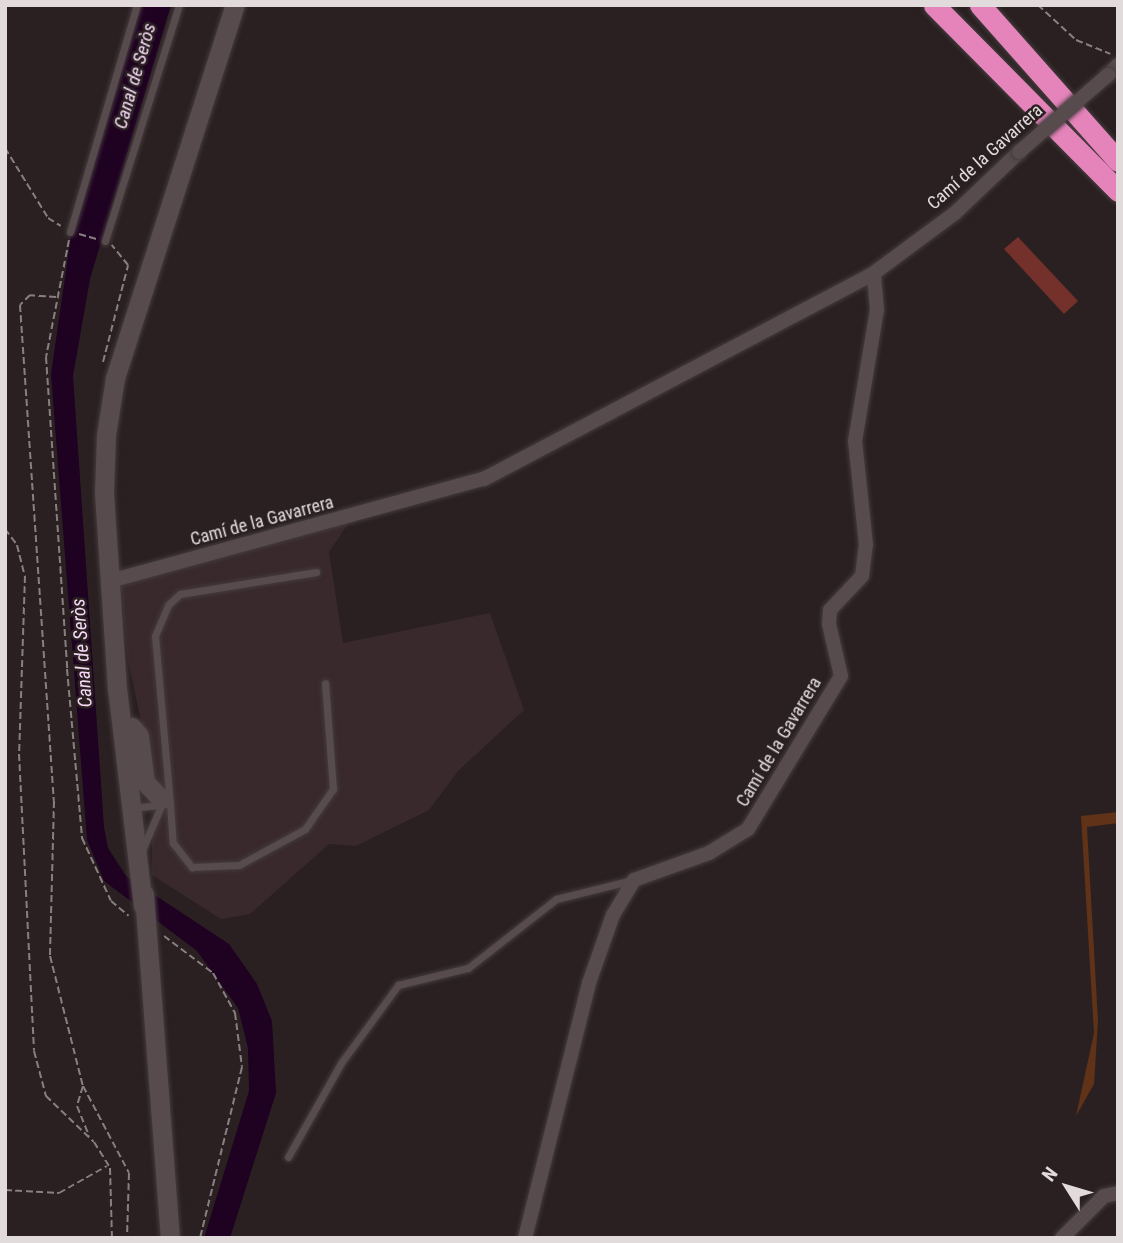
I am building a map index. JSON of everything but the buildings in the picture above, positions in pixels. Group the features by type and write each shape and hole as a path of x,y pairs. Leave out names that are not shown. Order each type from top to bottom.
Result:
{"highway":[{"path":"934,5 1118,191"},
{"path":"954,5 1118,191"},
{"path":"980,5 1118,161"},
{"path":"1000,5 1090,129"}],"street":[{"path":"141,860 110,581 104,492 116,378 234,5"},
{"name":"Camí de la Gavarrera","path":"110,581 484,480 874,273 955,213 1019,152 1113,70"},
{"name":"Camí de la Gavarrera","path":"634,880 709,853 748,829 841,676 829,624 830,610 862,576 866,545 855,441 877,310 874,273"},
{"path":"126,729 139,736 145,782 165,801"},
{"path":"126,729 140,807 144,917 170,1238"},
{"path":"525,1238 600,946 634,880"},
{"path":"1062,1238 1104,1196 1118,1193"}],"lane":[{"path":"70,232 137,5"},
{"path":"104,241 178,5"},
{"path":"316,572 180,594 167,605 155,636 165,801 173,843 192,867 239,865 305,830 333,789 325,683"},
{"path":"140,807 165,801"},
{"path":"141,860 165,801"},
{"path":"288,1157 341,1063 398,985 468,968 556,899 634,880"}],"path":[{"path":"1038,5 1076,40 1118,57"},
{"path":"5,148 48,218 70,232 104,241 128,265 104,353 106,371 116,378"},
{"path":"70,232 46,357 50,447 87,852 111,901 144,917 213,973 235,1013 242,1067 201,1238"},
{"path":"57,298 30,295 20,306 54,801 50,956 83,1086 129,1173 127,1238"},
{"path":"5,529 25,576 19,754 34,1051 46,1096 89,1137"},
{"path":"83,1086 77,1106 89,1137 108,1166 112,1238"},
{"path":"5,1190 59,1192 108,1166"}],"shaded area":[{"path":"350,521 329,552 343,643 490,613 524,710 458,771 429,810 356,846 329,844 250,914 221,919 152,875 152,826 161,814 128,660 120,585"},
{"path":"1118,812 1118,823 1087,827 1098,1021 1094,1084 1076,1116 1094,1033 1081,816"}],"water":[{"name":"Canal de Seròs","path":"141,5 171,5 90,279 73,376 104,827 108,848 126,876 229,944 257,984 272,1021 276,1093 230,1238 204,1238 249,1091 248,1048 238,1008 197,951 104,881 87,840 51,374 71,236"}]}
